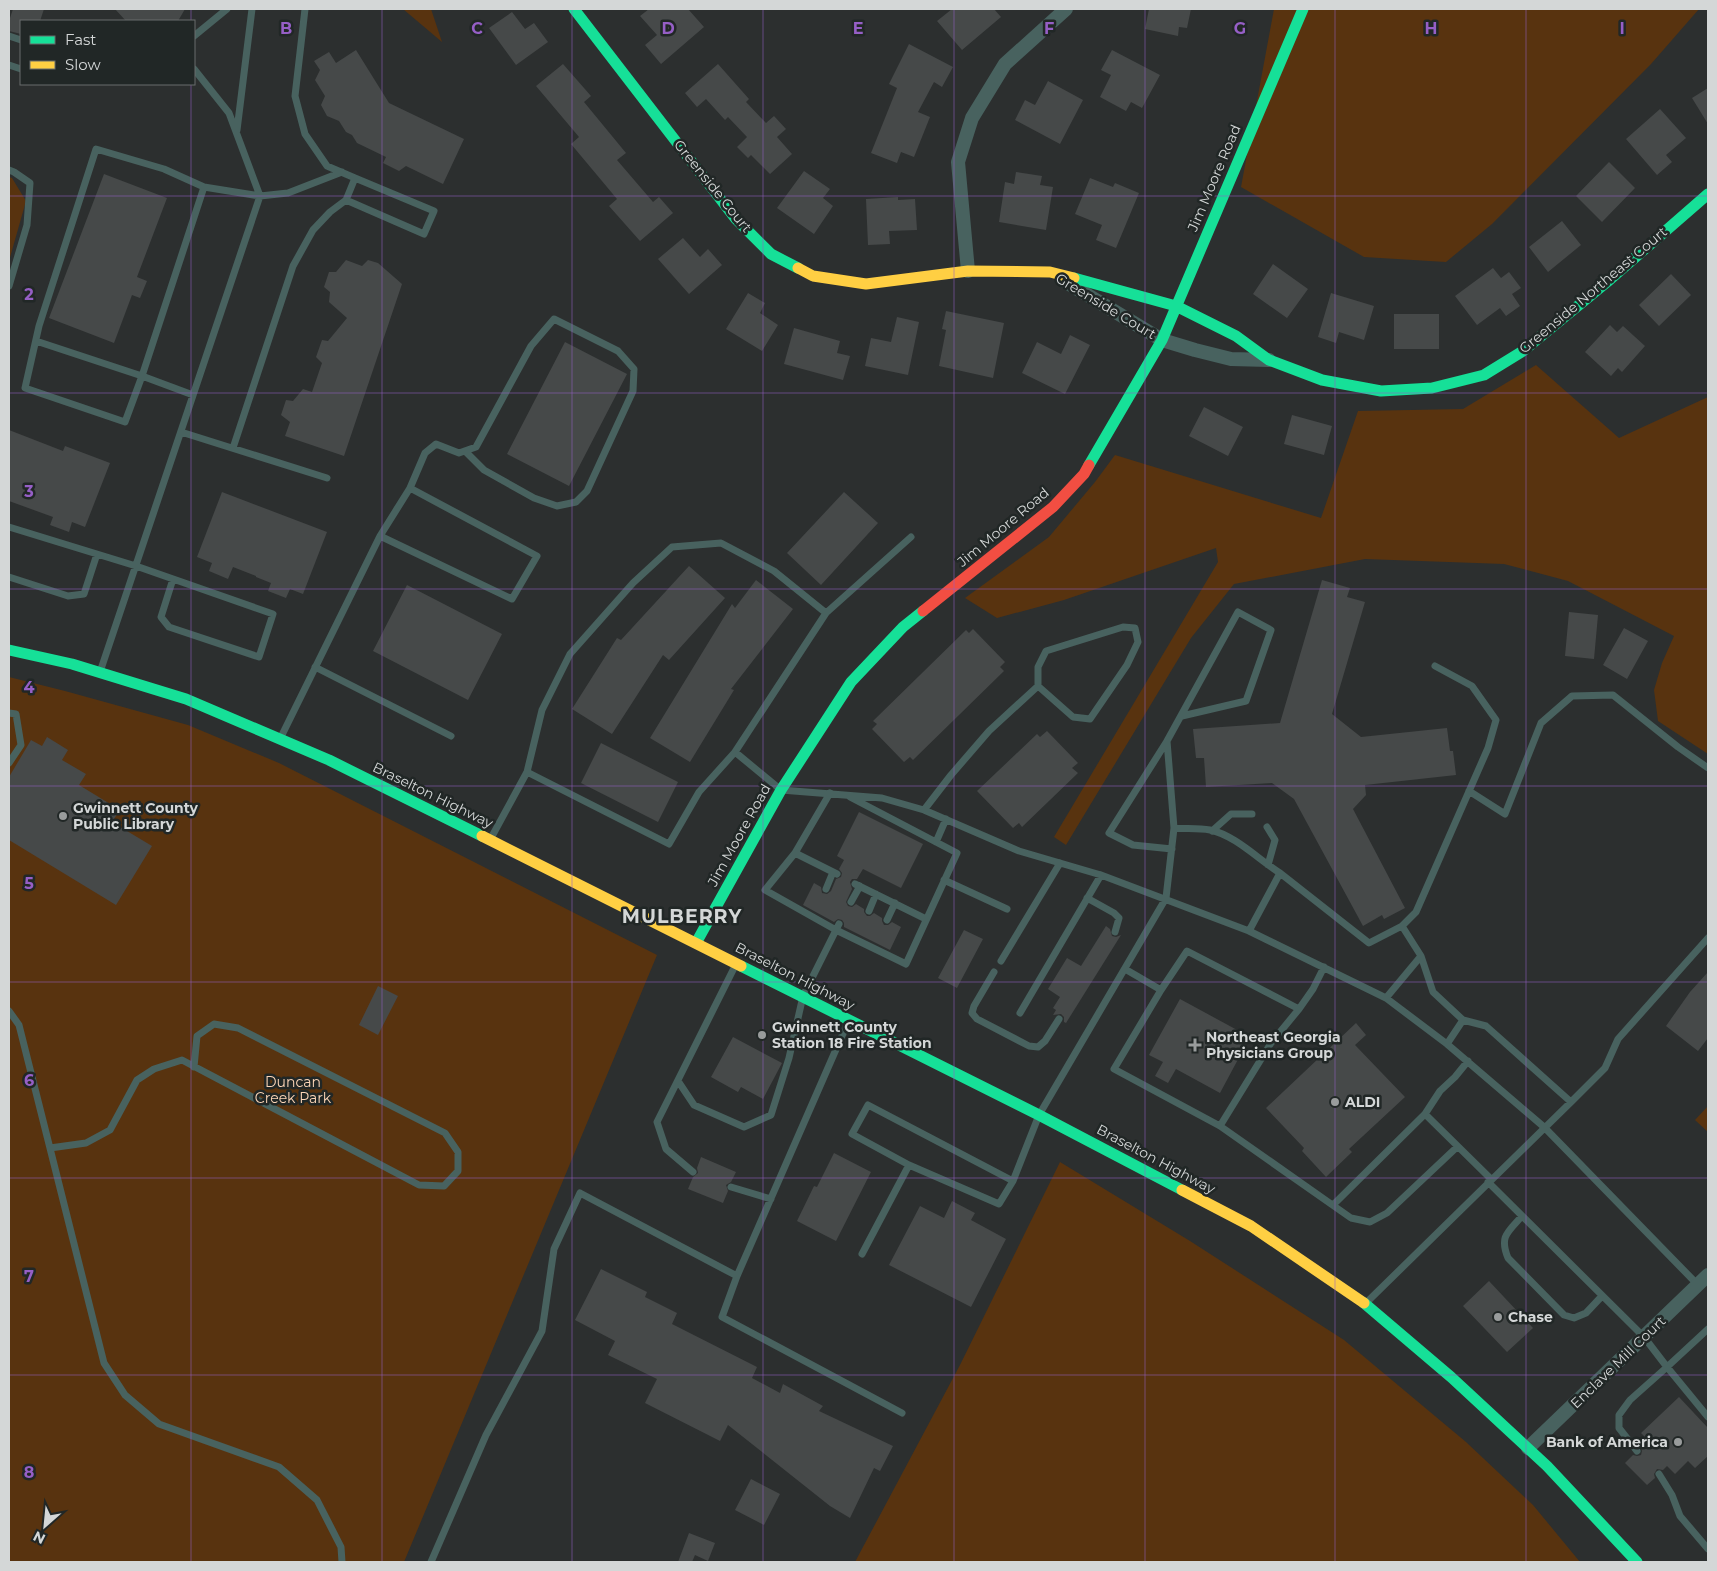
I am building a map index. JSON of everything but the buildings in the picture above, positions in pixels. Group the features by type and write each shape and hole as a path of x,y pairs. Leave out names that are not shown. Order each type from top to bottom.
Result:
{"street":[{"name":"Greenside Court","path":"574,9 735,218 771,254 813,276 866,284 968,271 1050,272 1176,306"},
{"path":"968,271 958,162 972,118 1005,64 1066,9"},
{"name":"Jim Moore Road","path":"696,943 781,790 852,682 903,627 1053,507 1084,474 1162,340 1303,9"},
{"name":"Greenside Northeast Court","path":"1176,306 1236,336 1269,360 1322,380 1381,391 1432,388 1484,375 1523,351 1607,282 1708,194"},
{"name":"Greenside Court","path":"1050,272 1162,340"},
{"name":"Greenside Northeast Court","path":"1162,340 1231,359 1269,360"},
{"name":"Braselton Highway","path":"9,650 72,664 186,699 329,760 1039,1115 1251,1226 1365,1304 1451,1378 1547,1466 1637,1562"},
{"name":"Enclave Mill Court","path":"1528,1448 1708,1275"}],"lane":[{"path":"195,35 227,9"},
{"path":"237,133 252,9"},
{"path":"305,9 295,96 305,134 327,166 434,211 424,234 346,200"},
{"path":"100,672 260,196 229,113 195,70"},
{"path":"204,186 142,376 125,422 25,388 39,326 96,149 164,169 204,186 260,196 288,193 342,172"},
{"path":"9,170 30,184 27,225 9,286"},
{"path":"233,448 293,266 313,230 330,212 346,200 355,178"},
{"path":"279,739 380,536 410,488 425,453 436,444 460,453 464,451 476,447 531,346 554,319 618,351 634,369 633,391 587,491 576,502 557,506 534,498 484,470 464,451"},
{"path":"36,341 193,395"},
{"path":"181,432 327,478"},
{"path":"380,536 512,599 537,556 410,488"},
{"path":"9,527 136,566 273,614 259,657 169,627 161,617 173,579"},
{"path":"527,772 669,844 699,792 734,752 826,613 911,537"},
{"path":"490,840 527,772 542,710 570,654 633,583 672,547 721,543 774,571 826,613"},
{"path":"9,577 68,596 84,594 97,554"},
{"path":"1172,849 1133,845 1109,833 1182,716 1238,612 1271,630 1246,701 1182,716"},
{"path":"924,810 989,730 1038,686 1038,667 1046,651 1123,627 1135,628 1138,642 1127,665 1090,719 1074,717 1038,686"},
{"path":"1174,828 1212,830 1239,843 1369,943 1402,926 1416,912 1488,748 1496,720 1472,686 1435,666"},
{"path":"315,667 451,736"},
{"path":"1469,791 1505,814 1541,723 1572,696 1613,695 1678,747 1708,768"},
{"path":"9,713 16,714 21,745 9,763"},
{"path":"1013,1181 868,1105 852,1134 910,1165 999,1204 1013,1181 1039,1115 1166,898 1174,828 1167,741"},
{"path":"734,752 781,790 882,798 924,810 1018,851 1101,875 1249,931 1386,998 1468,1061 1544,1127 1698,1286"},
{"path":"830,793 795,853 765,890 874,945 906,964 957,853 845,794"},
{"path":"1212,830 1231,814 1252,814"},
{"path":"936,842 946,819"},
{"path":"1267,826 1275,840 1268,865"},
{"path":"795,853 835,873 826,889"},
{"path":"1001,961 1060,863"},
{"path":"1249,931 1280,873"},
{"path":"1020,1013 1101,875"},
{"path":"944,880 1007,910"},
{"path":"851,902 858,885 926,920"},
{"path":"869,911 876,894"},
{"path":"1087,898 1114,913 1119,918 1115,932"},
{"path":"886,920 895,903"},
{"path":"1402,926 1421,956 1433,992 1463,1020 1486,1026 1571,1102"},
{"path":"678,1081 694,1105 744,1127 771,1115 789,1058 803,996 837,927"},
{"path":"1365,1304 1605,1068 1618,1038 1708,938"},
{"path":"1299,1008 1188,952 1161,990 1114,1069 1220,1126 1351,1218 1370,1222 1387,1213 1457,1147"},
{"path":"1386,998 1421,956"},
{"path":"693,1172 666,1150 657,1122 737,964"},
{"path":"1220,1126 1271,1043 1313,989 1324,967"},
{"path":"1125,969 1161,990"},
{"path":"994,972 974,1006 972,1013 977,1019 1029,1046 1038,1047 1045,1041 1059,1019"},
{"path":"9,1010 19,1025 104,1363 125,1395 159,1424 279,1467 317,1500 341,1547 342,1562"},
{"path":"849,1020 737,1276 722,1317 902,1413"},
{"path":"1447,1044 1463,1020"},
{"path":"50,1148 86,1143 110,1130 137,1080 154,1069 182,1060 420,1185 444,1186 458,1171 458,1152 445,1133 238,1028 214,1024 198,1036 194,1066"},
{"path":"1333,1205 1425,1114 1440,1091 1468,1061"},
{"path":"1425,1114 1490,1180 1522,1216 1644,1337 1708,1417"},
{"path":"862,1254 910,1165"},
{"path":"731,1187 771,1199"},
{"path":"431,1562 486,1436 542,1331 554,1249 580,1193 737,1276"},
{"path":"1522,1216 1507,1233 1503,1246 1508,1258 1564,1314 1574,1318 1586,1313 1602,1296"},
{"path":"1637,1451 1619,1428 1619,1414 1630,1400 1708,1330"},
{"path":"1659,1474 1672,1495 1680,1516 1708,1549"}],"green space":[{"path":"403,9 431,9 442,42"},
{"path":"1274,9 1699,9 1651,64 1492,224 1446,262 1364,257 1241,187"},
{"path":"9,177 12,178 26,201 9,261"},
{"path":"1536,365 1619,438 1708,397 1708,754 1658,721 1654,690 1662,663 1674,636 1568,581 1504,564 1365,559 1234,584 1191,638 1066,845 1054,837 1218,562 1216,548 1064,600 997,618 965,598 1049,537 1115,455 1321,518 1358,411 1463,409"},
{"name":"Duncan Creek Park","path":"9,677 188,725 279,763 657,955 404,1562 9,1562"},
{"path":"1708,1106 1708,1132 1695,1120"},
{"path":"1060,1162 1190,1241 1344,1340 1466,1442 1533,1505 1580,1562 855,1562 960,1365"}],"traffic: fast":[{"path":"574,9 735,218 771,254 798,268"},
{"path":"1089,465 1162,340 1303,9"},
{"path":"1074,278 1176,306 1236,336 1269,360 1322,380 1381,391 1432,388 1484,375 1523,351 1607,282 1708,194"},
{"path":"696,943 781,790 851,682 903,627 923,611"},
{"path":"9,650 72,664 186,699 329,760 482,836"},
{"path":"741,966 1039,1115 1182,1190"},
{"path":"1364,1303 1451,1377 1547,1466 1637,1562"}],"traffic: slow":[{"path":"798,268 813,276 866,284 968,271 1050,272 1074,278"},
{"path":"482,836 741,966"},
{"path":"1182,1190 1251,1226 1364,1303"}],"traffic: jam":[{"path":"923,611 1053,507 1084,474 1089,465"}],"place":[{"name":"Gwinnett County Public Library","path":"63,816"},
{"name":"Gwinnett County Station 18 Fire Station","path":"762,1035"},
{"name":"Northeast Georgia Physicians Group","path":"1195,1045"},
{"name":"ALDI","path":"1335,1102"},
{"name":"Chase","path":"1498,1317"},
{"name":"Bank of America","path":"1678,1442"}],"district":[{"name":"MULBERRY","path":"682,916"}]}
